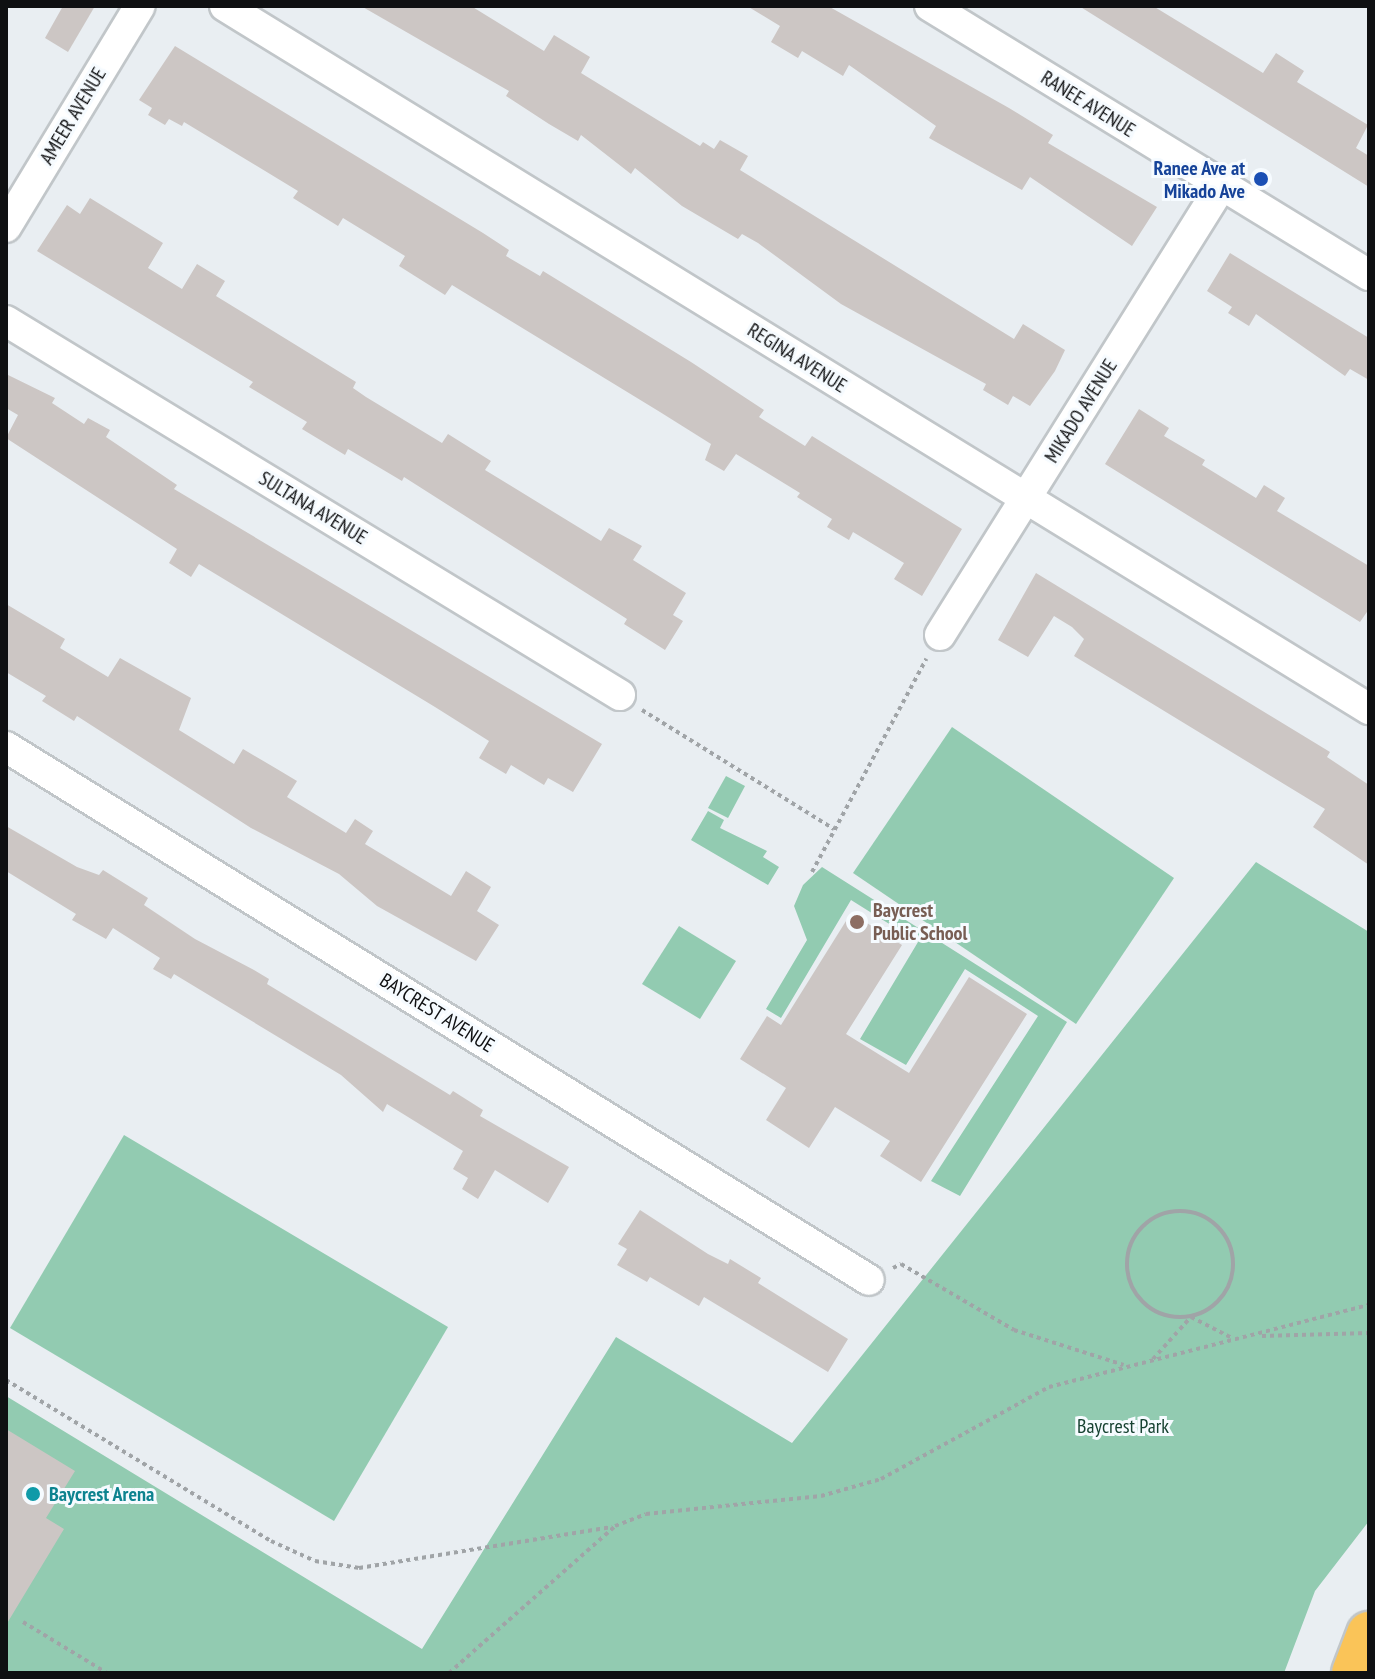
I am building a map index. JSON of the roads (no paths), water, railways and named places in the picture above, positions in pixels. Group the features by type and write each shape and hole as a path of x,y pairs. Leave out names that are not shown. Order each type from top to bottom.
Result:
{"highway":[{"path":"1354,1673 1369,1634"}],"street":[{"name":"AMEER AVENUE","path":"6,227 140,6"},
{"name":"REGINA AVENUE","path":"225,6 1369,709"},
{"name":"RANEE AVENUE","path":"930,6 1369,275"},
{"name":"MIKADO AVENUE","path":"940,635 1221,186"},
{"name":"SULTANA AVENUE","path":"6,321 620,695"},
{"name":"BAYCREST AVENUE","path":"6,747 869,1280"}],"place":[{"name":"Ranee Ave at Mikado Ave","path":"1261,179"},
{"name":"Baycrest Public School","path":"857,922"},
{"name":"Baycrest Arena","path":"33,1494"}],"park label":[{"name":"Baycrest Park","path":"1123,1426"}]}
